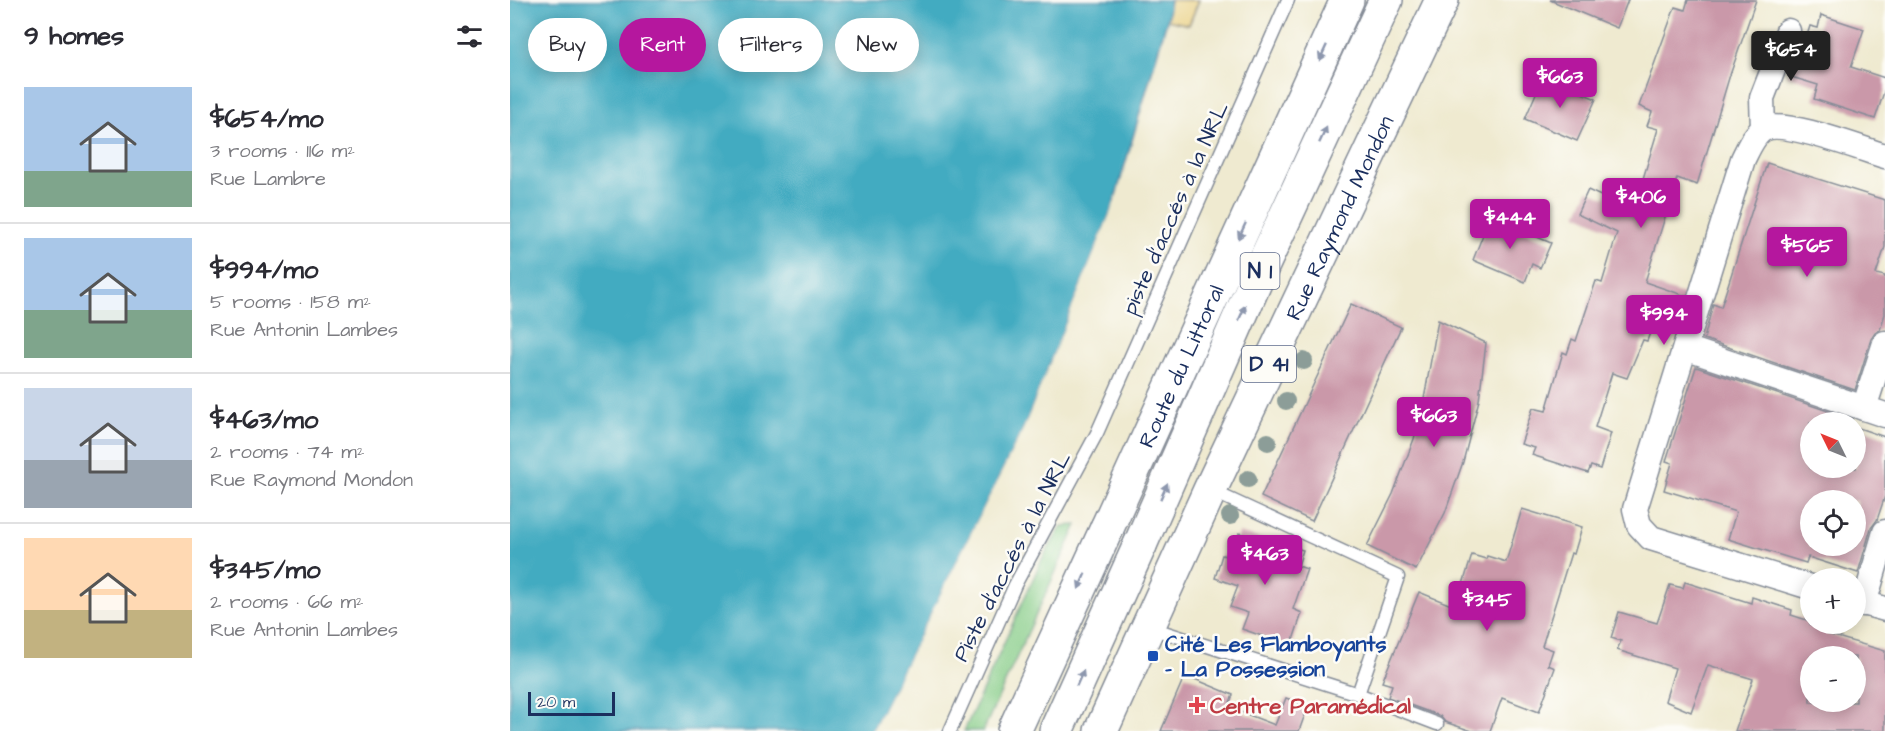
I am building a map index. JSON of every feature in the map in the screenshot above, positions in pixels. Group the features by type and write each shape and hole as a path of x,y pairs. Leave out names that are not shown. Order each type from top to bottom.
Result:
{"main road":[{"name":"Route du Littoral","path":"1014,731 1347,0"},
{"name":"Route du Littoral","path":"1056,731 1256,280 1386,0"},
{"name":"Rue Raymond Mondon","path":"1101,731 1210,490 1442,0"}],"street":[{"path":"1763,129 1762,98 1788,31"},
{"path":"1800,585 1652,538 1639,525 1635,508 1743,159 1752,141 1763,129 1778,125 1885,156"},
{"path":"1685,348 1875,411 1884,350"},
{"path":"1868,605 1885,532"}],"lane":[{"name":"piste d'accés à la NRL","path":"1097,433 1288,0"},
{"name":"Piste d'accés à la NRL","path":"950,731 1015,585 1097,433"},
{"path":"1210,490 1398,577 1358,694"},
{"path":"1147,626 1358,694 1437,724"}],"green space":[{"path":"1077,525 983,731 964,731 1042,559 1062,526"}],"sand":[{"path":"1170,0 1199,0 1189,25 1167,20"}],"water":[{"path":"510,0 1170,0 1167,20 1113,206 1024,427 872,731 510,731"}],"pier":[{"path":"1123,181 1116,207 1027,428 876,731 872,731 1024,427"}],"building":[{"path":"1550,0 1628,0 1617,28"},
{"path":"1688,0 1756,0 1729,78 1697,185 1677,178 1645,282 1686,296 1679,319 1657,313 1647,341 1643,340 1627,378 1612,373 1595,427 1611,433 1600,469 1591,466 1588,473 1532,455 1535,448 1521,444 1533,408 1546,411 1563,352 1567,354 1572,339 1576,341 1596,281 1602,283 1617,233 1577,214 1588,190 1605,198 1609,184 1639,192 1658,129 1647,126 1652,112 1639,106 1675,7 1685,10"},
{"path":"1821,15 1864,29 1851,67 1885,78 1885,89 1875,119 1814,99 1818,85 1788,76 1795,53 1801,55 1810,26 1818,28"},
{"path":"1543,77 1596,99 1577,141 1525,119"},
{"path":"1767,163 1885,200 1885,247 1876,274 1885,276 1885,314 1880,330 1871,339 1855,390 1704,339 1713,304 1721,307"},
{"path":"1490,217 1551,243 1540,268 1532,264 1525,282 1473,260"},
{"path":"1351,304 1401,327 1312,521 1261,497"},
{"path":"1438,320 1486,343 1479,400 1463,462 1445,513 1416,570 1367,546 1393,494 1414,439 1423,405"},
{"path":"1696,367 1831,412 1800,412 1800,478 1866,478 1866,430 1885,437 1885,496 1866,545 1866,490 1800,490 1800,556 1863,556 1859,568 1842,568 1808,557 1806,563 1728,539 1736,512 1664,490 1672,463 1666,461"},
{"path":"1522,509 1582,527 1574,554 1571,553 1542,646 1553,650 1548,665 1555,668 1539,712 1502,698 1490,731 1472,731 1445,722 1440,716 1388,697 1392,685 1382,682 1419,592 1456,607 1472,555 1486,559 1487,556 1506,562"},
{"path":"1239,533 1303,550 1298,566 1307,569 1293,609 1302,613 1291,646 1242,629 1248,613 1230,607 1238,586 1215,578 1222,555 1233,558"},
{"path":"1685,582 1751,603 1752,597 1792,610 1791,615 1800,618 1800,634 1827,634 1885,651 1885,731 1735,731 1753,679 1708,665 1691,712 1665,701 1675,668 1617,650 1621,641 1611,638 1619,612 1657,623 1670,585 1683,588"},
{"path":"1185,675 1233,695 1228,707 1275,725 1286,698 1308,706 1299,731 1161,731"}],"place":[{"name":"Cité Les Flamboyants - La Possession","path":"1153,656"},
{"name":"Centre Paramédical","path":"1197,705"}]}
